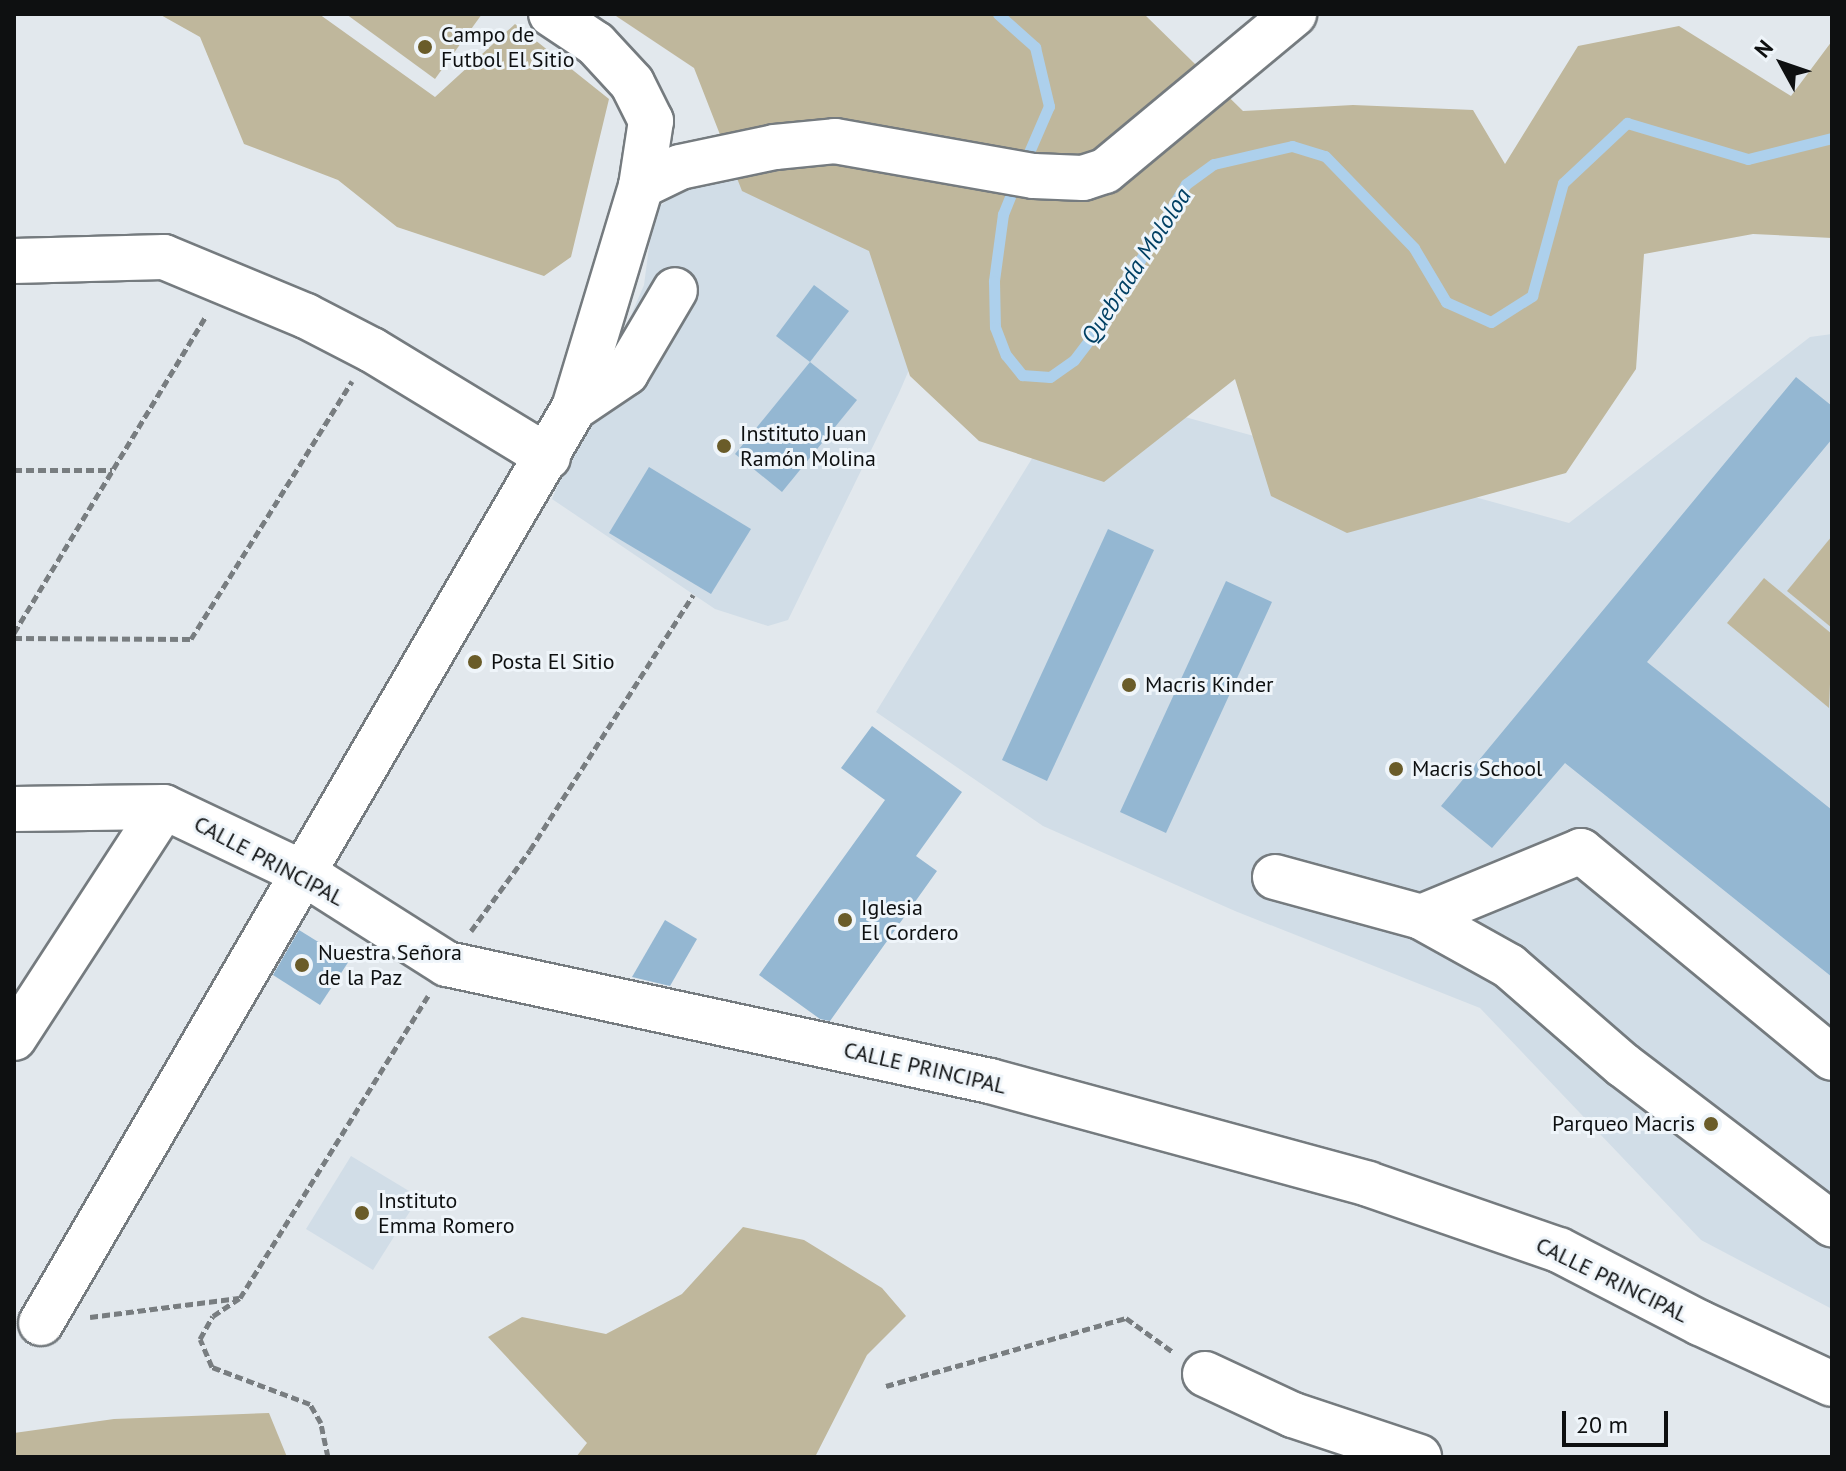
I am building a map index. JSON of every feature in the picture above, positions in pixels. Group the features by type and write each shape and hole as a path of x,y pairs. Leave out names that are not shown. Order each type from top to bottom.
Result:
{"street":[{"path":"41,1323 574,408 641,186 651,121 632,83 596,44 551,14"},
{"path":"641,186 680,167 775,147 835,141 1034,176 1083,178 1105,171 1294,14"},
{"path":"14,261 164,257 306,316 372,350 548,457"},
{"path":"574,408 626,373 675,290"},
{"path":"14,1038 164,807"},
{"name":"CALLE PRINCIPAL","path":"14,809 164,807 305,874 447,964 990,1081 1368,1184 1559,1250 1700,1323 1832,1384"},
{"path":"1421,917 1581,851 1832,1058"},
{"path":"1275,877 1421,917 1509,966 1623,1065 1832,1224"},
{"path":"1205,1374 1293,1415 1419,1457"}],"path":[{"path":"226,283 14,636 191,639 372,350"},
{"path":"14,470 113,470"},
{"path":"41,1323 240,1298 213,1316 200,1339 212,1367 310,1404 321,1423 328,1457"},
{"path":"886,1386 1126,1318 1205,1374"}],"shaded area":[{"path":"159,14 319,14 435,97 515,24 609,99 571,257 544,276 397,227 338,180 244,144 200,37"},
{"name":"Campo de Futbol El Sitio","path":"346,14 482,14 435,79"},
{"path":"613,14 1144,14 1243,111 1353,105 1473,110 1505,164 1578,46 1679,26 1791,96 1832,41 1832,238 1753,234 1644,254 1636,369 1566,473 1347,533 1271,496 1235,379 1104,482 979,441 910,376 869,251 742,191 694,68"},
{"name":"Instituto Juan Ramón Molina","path":"788,162 985,194 899,393 788,620 768,626 715,609 552,499 644,285 652,224 661,205 684,189 727,181"},
{"name":"Macris School","path":"1832,334 1832,1309 1701,1240 1480,1008 1235,911 1043,826 876,712 1076,387 1569,523 1810,337"},
{"path":"1832,536 1832,628 1787,591"},
{"path":"1764,578 1832,634 1829,708 1727,623"},
{"name":"Instituto Emma Romero","path":"351,1156 419,1197 373,1270 306,1229"},
{"path":"743,1227 804,1240 882,1288 906,1316 867,1355 815,1457 576,1457 587,1443 488,1337 522,1317 606,1334 682,1294"},
{"path":"269,1413 287,1457 14,1457 14,1433 114,1419"}],"building":[{"path":"814,285 849,311 810,362 776,336"},
{"path":"810,362 857,400 782,492 735,454"},
{"path":"1796,377 1832,406 1832,439 1647,662 1832,810 1832,977 1565,763 1492,848 1441,806"},
{"path":"649,467 751,529 711,594 609,533"},
{"path":"1108,529 1154,550 1047,781 1002,760"},
{"path":"1226,581 1272,602 1166,833 1120,812"},
{"path":"872,726 962,792 916,856 937,871 830,1021 820,1019 759,975 885,800 841,768"},
{"path":"665,920 697,939 670,986 632,977"},
{"path":"299,930 349,961 320,1005 273,975"}],"waterway":[{"name":"Quebrada Mololoa","path":"998,14 1035,47 1049,106 1023,166"},
{"name":"Quebrada Mololoa","path":"1016,182 1003,214 994,281 995,327 1006,355 1022,375 1050,377 1074,360 1103,322 1186,184 1214,164 1292,146 1325,156 1414,248 1446,302 1491,322 1532,296 1563,183 1627,123 1748,159 1832,138"}],"place":[{"name":"Campo de Futbol El Sitio","path":"425,47"},
{"name":"Instituto Juan Ramón Molina","path":"724,446"},
{"name":"Posta El Sitio","path":"475,662"},
{"name":"Macris Kinder","path":"1129,685"},
{"name":"Macris School","path":"1396,769"},
{"name":"Iglesia El Cordero","path":"845,920"},
{"name":"Nuestra Señora de la Paz","path":"302,965"},
{"name":"Parqueo Macris","path":"1711,1124"},
{"name":"Instituto Emma Romero","path":"362,1213"}]}
